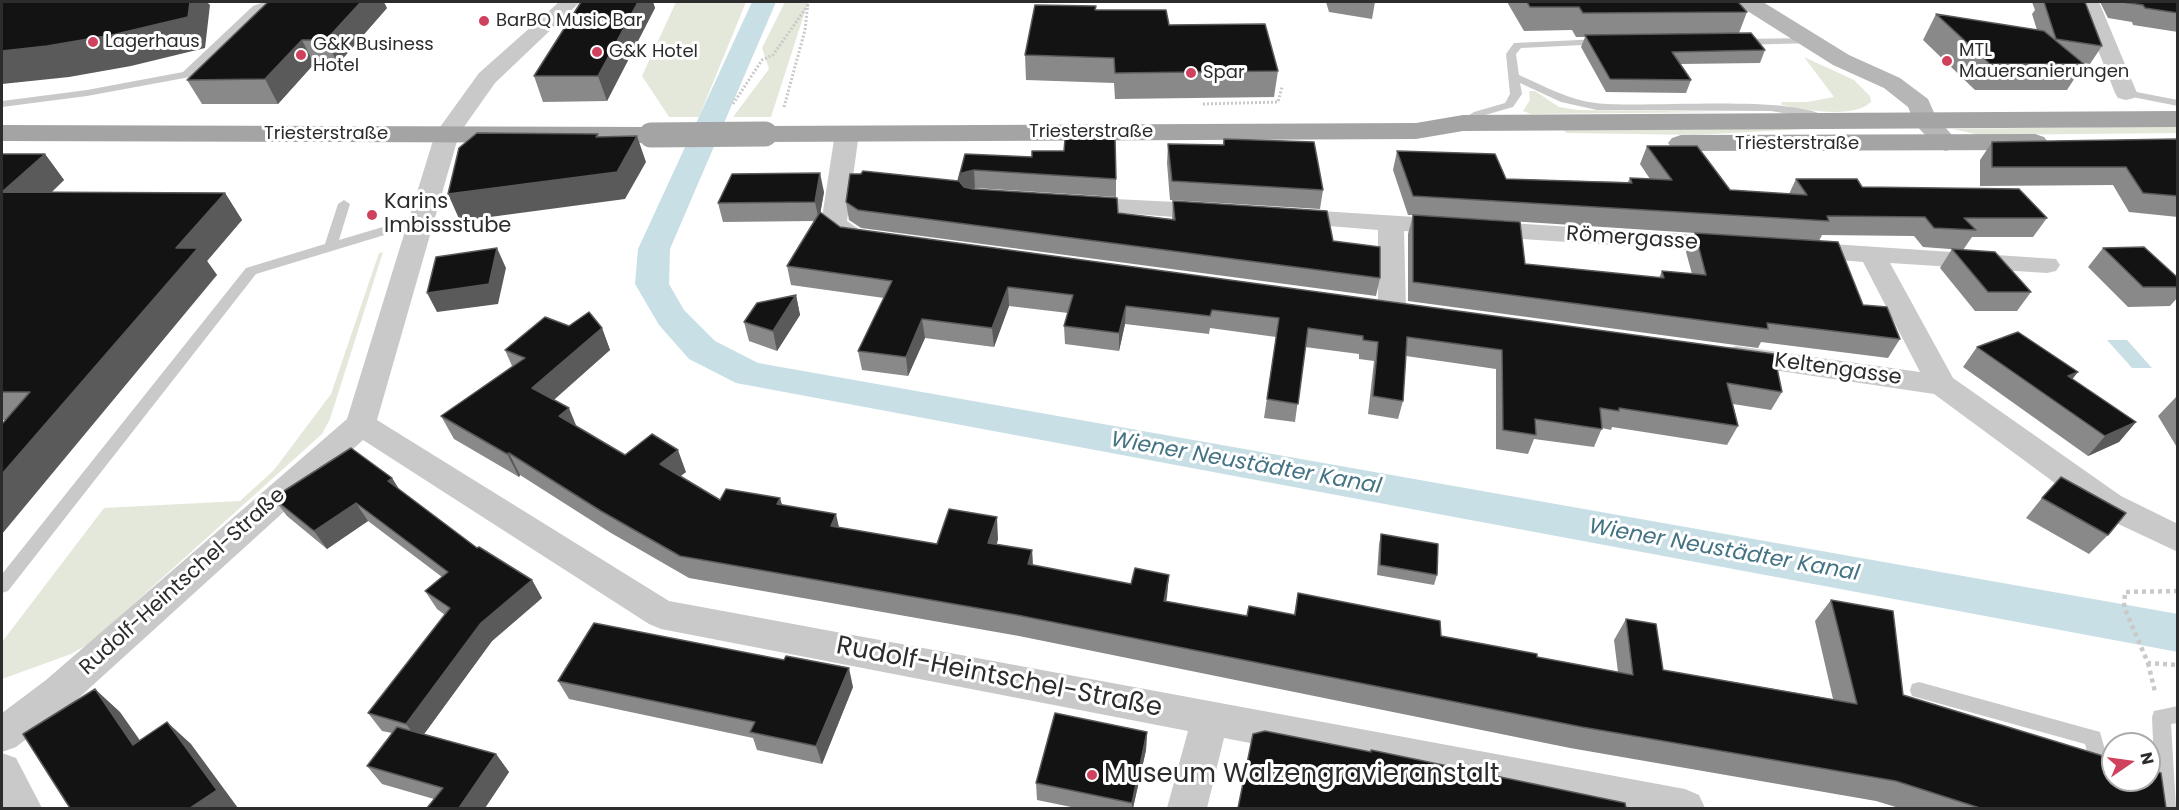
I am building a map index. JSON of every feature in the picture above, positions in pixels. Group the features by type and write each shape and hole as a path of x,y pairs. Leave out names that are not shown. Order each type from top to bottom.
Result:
{"main road":[{"name":"Triesterstraße","path":"2,133 651,135 1416,131 1463,123 2178,119"},
{"name":"Triesterstraße","path":"1416,131 1470,140 1768,144 2178,142"}],"street":[{"path":"361,424 447,134 488,78 570,2"},
{"path":"1749,2 1841,60 1884,100 1924,119 1946,143"},
{"path":"2089,2 2126,93"},
{"path":"847,133 834,224 853,237 900,243"},
{"name":"Römergasse","path":"1059,202 2047,265"},
{"path":"1391,223 1392,309"},
{"path":"1872,254 1942,384"},
{"name":"Keltengasse","path":"1708,352 1942,384 2109,504 2178,539"},
{"name":"Rudolf-Heintschel-Straße","path":"2,735 59,692 361,424 661,614 1685,808"},
{"path":"1187,808 1210,719"},
{"path":"2,771 22,808"}],"lane":[{"path":"2,104 87,93 186,75 257,8 272,2"},
{"path":"1729,42 1811,41"},
{"path":"1463,123 1478,114 1509,105 1516,94 1511,54 1518,45 1614,42"},
{"path":"1515,77 1564,100 1598,107 1771,108 1809,114 1824,120"},
{"path":"2126,93 2178,103"},
{"path":"331,246 344,204"},
{"path":"2,586 251,270 420,220"},
{"path":"1919,690 2093,738 2101,775"},
{"path":"2166,808 2161,717 2178,714"}],"path":[{"path":"732,105 762,60 773,55 808,3"},
{"path":"770,134 805,30 808,3"},
{"path":"2178,591 2125,592 2124,607 2148,663 2178,665"}],"shaded area":[{"path":"676,2 746,2 699,117 669,117 642,76"},
{"path":"785,2 808,2 771,117 733,117 769,69 762,48"},
{"path":"1804,57 1854,80 1870,96 1871,102 1863,107 1841,112 1816,111 1782,105 1781,102 1807,102 1834,97"},
{"path":"1529,91 1535,91 1559,107 1578,110 1739,112 1531,114 1523,111 1530,100"},
{"path":"2177,126 2178,133 1979,135 1953,129"},
{"path":"1804,127 1806,129 1695,135 1567,133 1563,130"},
{"path":"383,252 330,419 322,434 90,643 71,654 2,679 2,642 104,508 240,501 274,470 331,394 379,253"}],"water":[{"path":"2107,340 2127,340 2152,368 2132,368"}],"building":[{"path":"2,2 190,2 188,17 112,35 2,51"},
{"path":"268,2 361,2 326,40 302,40 265,79 187,80"},
{"path":"581,2 638,2 598,76 534,76"},
{"path":"1527,2 1738,2 1747,12 1583,13 1579,7 1530,7"},
{"path":"2044,2 2085,2 2102,46 2056,39"},
{"path":"2122,2 2178,2 2178,13 2145,8 2143,5"},
{"path":"1035,5 1096,6 1095,10 1166,10 1169,25 1265,24 1278,71 1115,73 1114,58 1025,55"},
{"path":"1936,14 2044,31 2084,64 1990,64"},
{"path":"1751,33 1765,50 1672,52 1691,80 1610,79 1585,35"},
{"path":"477,133 637,136 617,172 448,194 459,148"},
{"path":"1065,139 1115,139 1116,179 974,170 962,173 959,181 964,187 973,189 1117,198 1118,213 1175,220 1173,201 1327,211 1333,241 1380,247 1380,278 858,210 846,202 850,174 861,174 863,171 958,181 965,154 1032,157 1032,151 1064,151"},
{"path":"1224,139 1314,142 1323,190 1172,181 1168,144 1224,145"},
{"path":"2178,139 2178,196 2143,193 2126,167 1992,167 1992,142"},
{"path":"1647,146 1697,146 1730,190 1807,195 1796,179 1857,179 1862,187 2019,189 2047,218 1964,218 1976,230 1934,228 1925,217 1827,216 1829,221 1413,196 1397,151 1495,154 1506,179 1632,183 1630,178 1672,180"},
{"path":"2,154 45,154 2,192"},
{"path":"820,173 815,202 718,203 732,174"},
{"path":"2,192 225,193 176,248 198,248 2,474 2,424 30,392 2,392"},
{"path":"820,212 840,227 1774,354 1782,392 1727,383 1738,426 1619,408 1619,411 1600,408 1602,429 1535,419 1536,435 1503,430 1502,350 1407,337 1403,401 1373,396 1378,342 1363,340 1363,336 1308,328 1298,404 1267,399 1279,318 1212,310 1210,316 1126,306 1119,333 1064,326 1073,295 1008,287 992,328 922,319 906,357 858,351 892,281 787,266"},
{"path":"1413,215 1520,222 1525,264 1664,278 1662,271 1706,275 1695,233 1838,242 1863,305 1887,307 1900,339 1767,323 1768,329 1413,282"},
{"path":"2144,247 2178,278 2178,287 2143,287 2103,248"},
{"path":"497,248 489,284 427,293 436,257"},
{"path":"1952,249 1995,252 2031,292 1988,292"},
{"path":"796,295 773,331 744,322 757,303"},
{"path":"589,312 602,328 532,388 569,408 559,416 625,455 652,434 678,450 660,464 720,500 726,489 780,498 777,504 836,514 831,526 937,544 949,509 997,517 988,543 1032,550 1028,564 1131,584 1135,568 1169,575 1164,601 1247,616 1249,606 1295,615 1298,593 1440,621 1441,636 1633,675 1626,619 1656,624 1663,670 1857,704 1831,600 1893,611 1903,695 2101,755 2101,792 2161,792 2161,773 2166,808 1980,808 1896,781 1582,727 1017,615 680,556 601,511 509,453 507,454 441,416 525,358 505,350 545,317 569,326"},
{"path":"2018,332 2078,372 2068,376 2136,422 2105,436 1977,347"},
{"path":"351,448 392,478 388,481 477,548 479,547 532,580 481,623 406,724 368,713 450,608 425,591 448,572 356,503 314,531 273,498"},
{"path":"2061,477 2126,513 2108,535 2042,498"},
{"path":"1381,534 1438,544 1437,575 1380,565"},
{"path":"594,623 784,660 786,656 849,668 816,746 750,732 755,722 558,681"},
{"path":"95,689 133,745 167,722 217,790 190,808 70,808 23,734"},
{"name":"Museum Walzengravieranstalt","path":"1055,713 1147,732 1132,803 1036,783"},
{"path":"397,727 496,754 459,808 427,808 443,788 367,766"},
{"path":"1265,731 1371,752 1371,750 1625,803 1626,808 1238,808 1253,734"}],"waterway":[{"name":"Wiener Neustädter Kanal","path":"764,2 654,249 652,284 671,317 702,350 749,374 2178,633"}],"place":[{"name":"BarBQ Music Bar","path":"484,21"},
{"name":"Lagerhaus","path":"93,42"},
{"name":"G&K Hotel","path":"597,52"},
{"name":"G&K Business Hotel","path":"301,55"},
{"name":"MTL Mauersanierungen","path":"1947,61"},
{"name":"Spar","path":"1191,73"},
{"name":"Karins Imbissstube","path":"372,215"},
{"name":"Museum Walzengravieranstalt","path":"1092,775"}]}
